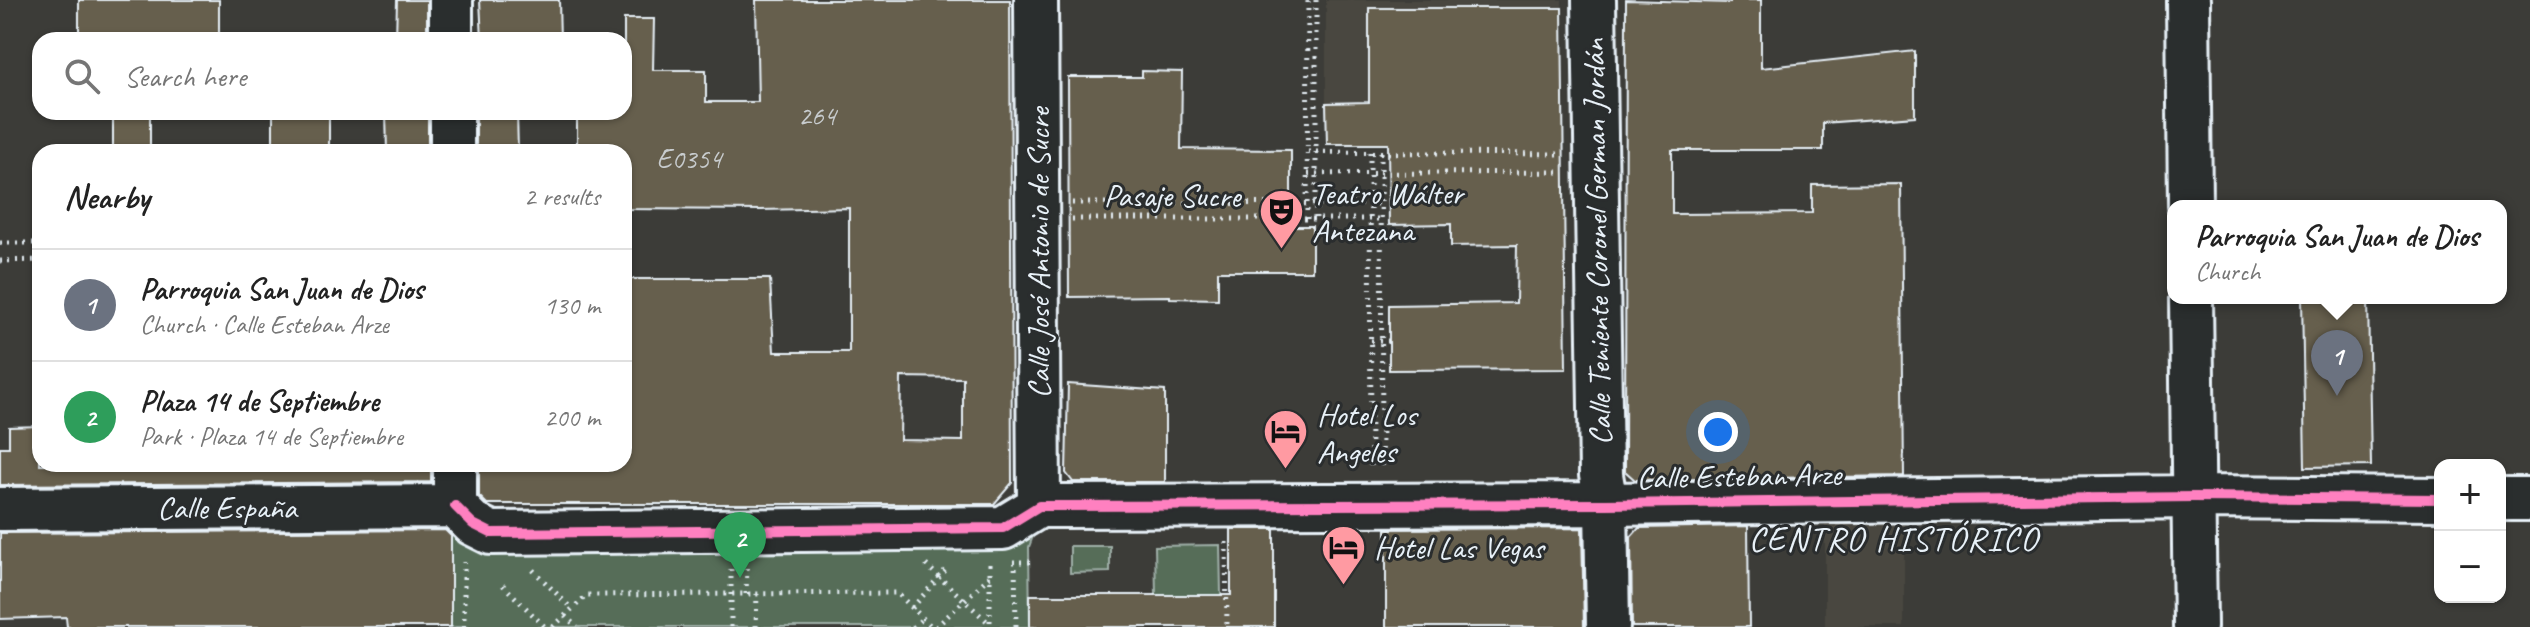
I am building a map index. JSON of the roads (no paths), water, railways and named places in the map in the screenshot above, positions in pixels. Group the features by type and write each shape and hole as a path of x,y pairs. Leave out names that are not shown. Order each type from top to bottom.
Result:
{"street":[{"path":"451,0 451,32"},
{"name":"Calle José Antonio de Sucre","path":"1036,0 1039,506"},
{"name":"Calle Teniente Coronel German Jordán","path":"1594,0 1601,475 1606,504 1608,627"},
{"path":"2188,0 2190,200"},
{"path":"452,120 452,144"},
{"path":"2191,304 2195,627"},
{"path":"455,472 455,506 473,524 491,533 1003,528 1039,506"},
{"name":"Calle Esteban Arze","path":"1039,506 1606,504 2193,497 2434,499"},
{"path":"2506,499 2530,499"},
{"name":"Calle España","path":"0,509 455,506"}],"place":[{"name":"Teatro Wálter Antezana","path":"1281,250"},
{"name":"Parroquia San Juan de Dios","path":"2337,396"},
{"name":"Hotel Los Angeles","path":"1286,471"},
{"name":"Plaza 14 de Septiembre","path":"740,578"},
{"name":"Hotel Las Vegas","path":"1343,586"}],"district":[{"name":"CENTRO HISTÓRICO","path":"1894,538"}]}
